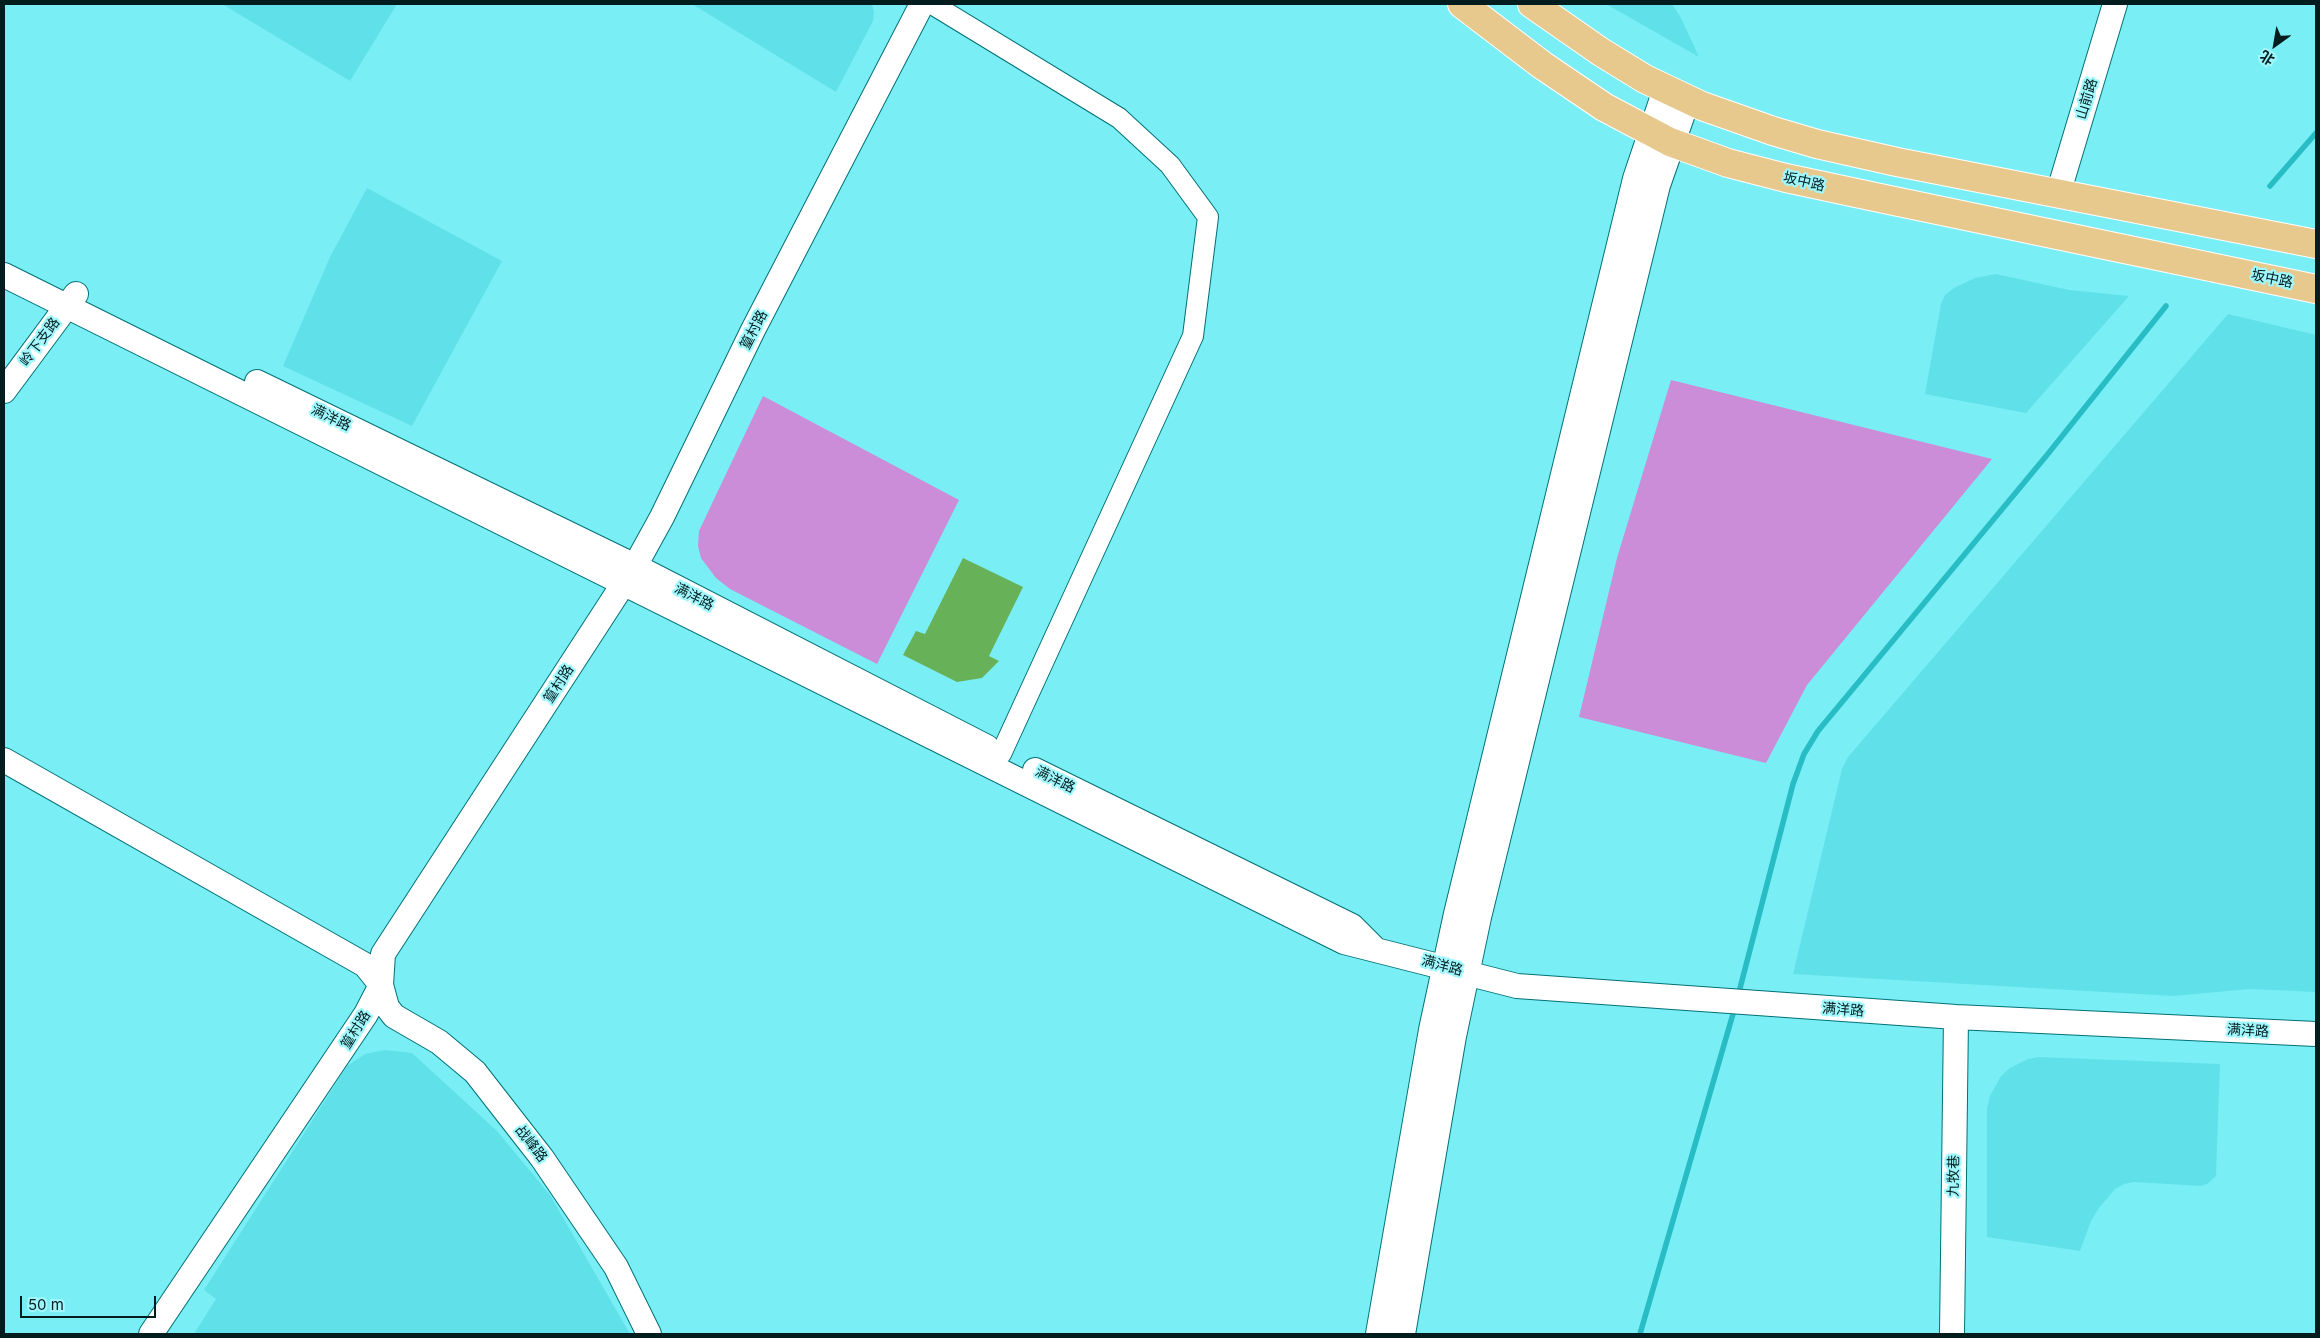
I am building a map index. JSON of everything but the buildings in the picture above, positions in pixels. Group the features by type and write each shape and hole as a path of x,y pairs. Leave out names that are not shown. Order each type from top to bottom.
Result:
{"main road":[{"name":"坂中路","path":"1462,4 1562,79 1604,107 1661,137 1728,163 1786,178 2316,289"},
{"path":"1532,4 1616,62 1676,95 1725,115 1817,144 1897,162 2316,244"},
{"path":"1401,1334 1452,1036 1462,895 1636,179 1661,137 1676,95"},
{"path":"1380,1334 1433,1030 1456,970"}],"street":[{"name":"篁村路","path":"151,1334 370,1008 381,985 383,954 629,575 662,516 753,330 922,4"},
{"path":"932,4 1120,118 1170,165 1208,217 1193,336 1001,754"},
{"name":"山前路","path":"2058,194 2115,4"},
{"name":"满洋路","path":"4,258 72,300 629,575 1352,926 1375,949"},
{"name":"满洋路","path":"4,275 72,300"},
{"name":"岭下支路","path":"4,391 72,300"},
{"name":"满洋路","path":"629,575 1344,942 1517,986 1956,1018 2316,1034"},
{"path":"4,760 354,958 365,965 381,985"},
{"name":"战峰路","path":"381,985 388,1007 394,1016 440,1042 475,1072 542,1158 616,1267 649,1334"},
{"name":"九牧巷","path":"1952,1334 1956,1018"}],"shaded area":[{"path":"222,4 397,4 350,81"},
{"path":"692,4 872,4 874,12 873,21 836,92"},
{"path":"1606,4 1672,4 1681,18 1699,57"},
{"path":"367,188 502,261 412,426 283,366 330,257"},
{"path":"1996,274 2069,290 2129,296 2026,413 1925,394 1941,304 1945,295 1954,288 1975,278"},
{"path":"2228,314 2316,335 2316,992 2250,989 2173,996 1793,974 1842,769 1848,757"},
{"path":"1671,380 1992,459 1807,685 1766,763 1579,717 1617,558"},
{"path":"763,396 959,500 877,664 730,589 716,578 701,558 698,546 699,531"},
{"path":"385,1050 412,1053 497,1131 550,1195 630,1334 194,1334 216,1299 204,1290 347,1066 365,1054"},
{"path":"2038,1057 2220,1064 2216,1176 2207,1184 2201,1186 2134,1182 2124,1184 2115,1189 2099,1208 2091,1221 2080,1251 1987,1237 1987,1108 1990,1096 2001,1076 2010,1068 2028,1059"}],"waterway":[{"path":"2270,186 2316,133"},
{"path":"1738,996 1793,784 1804,754 1818,731 2047,455 2166,306"},
{"path":"1640,1334 1735,1007"}]}
